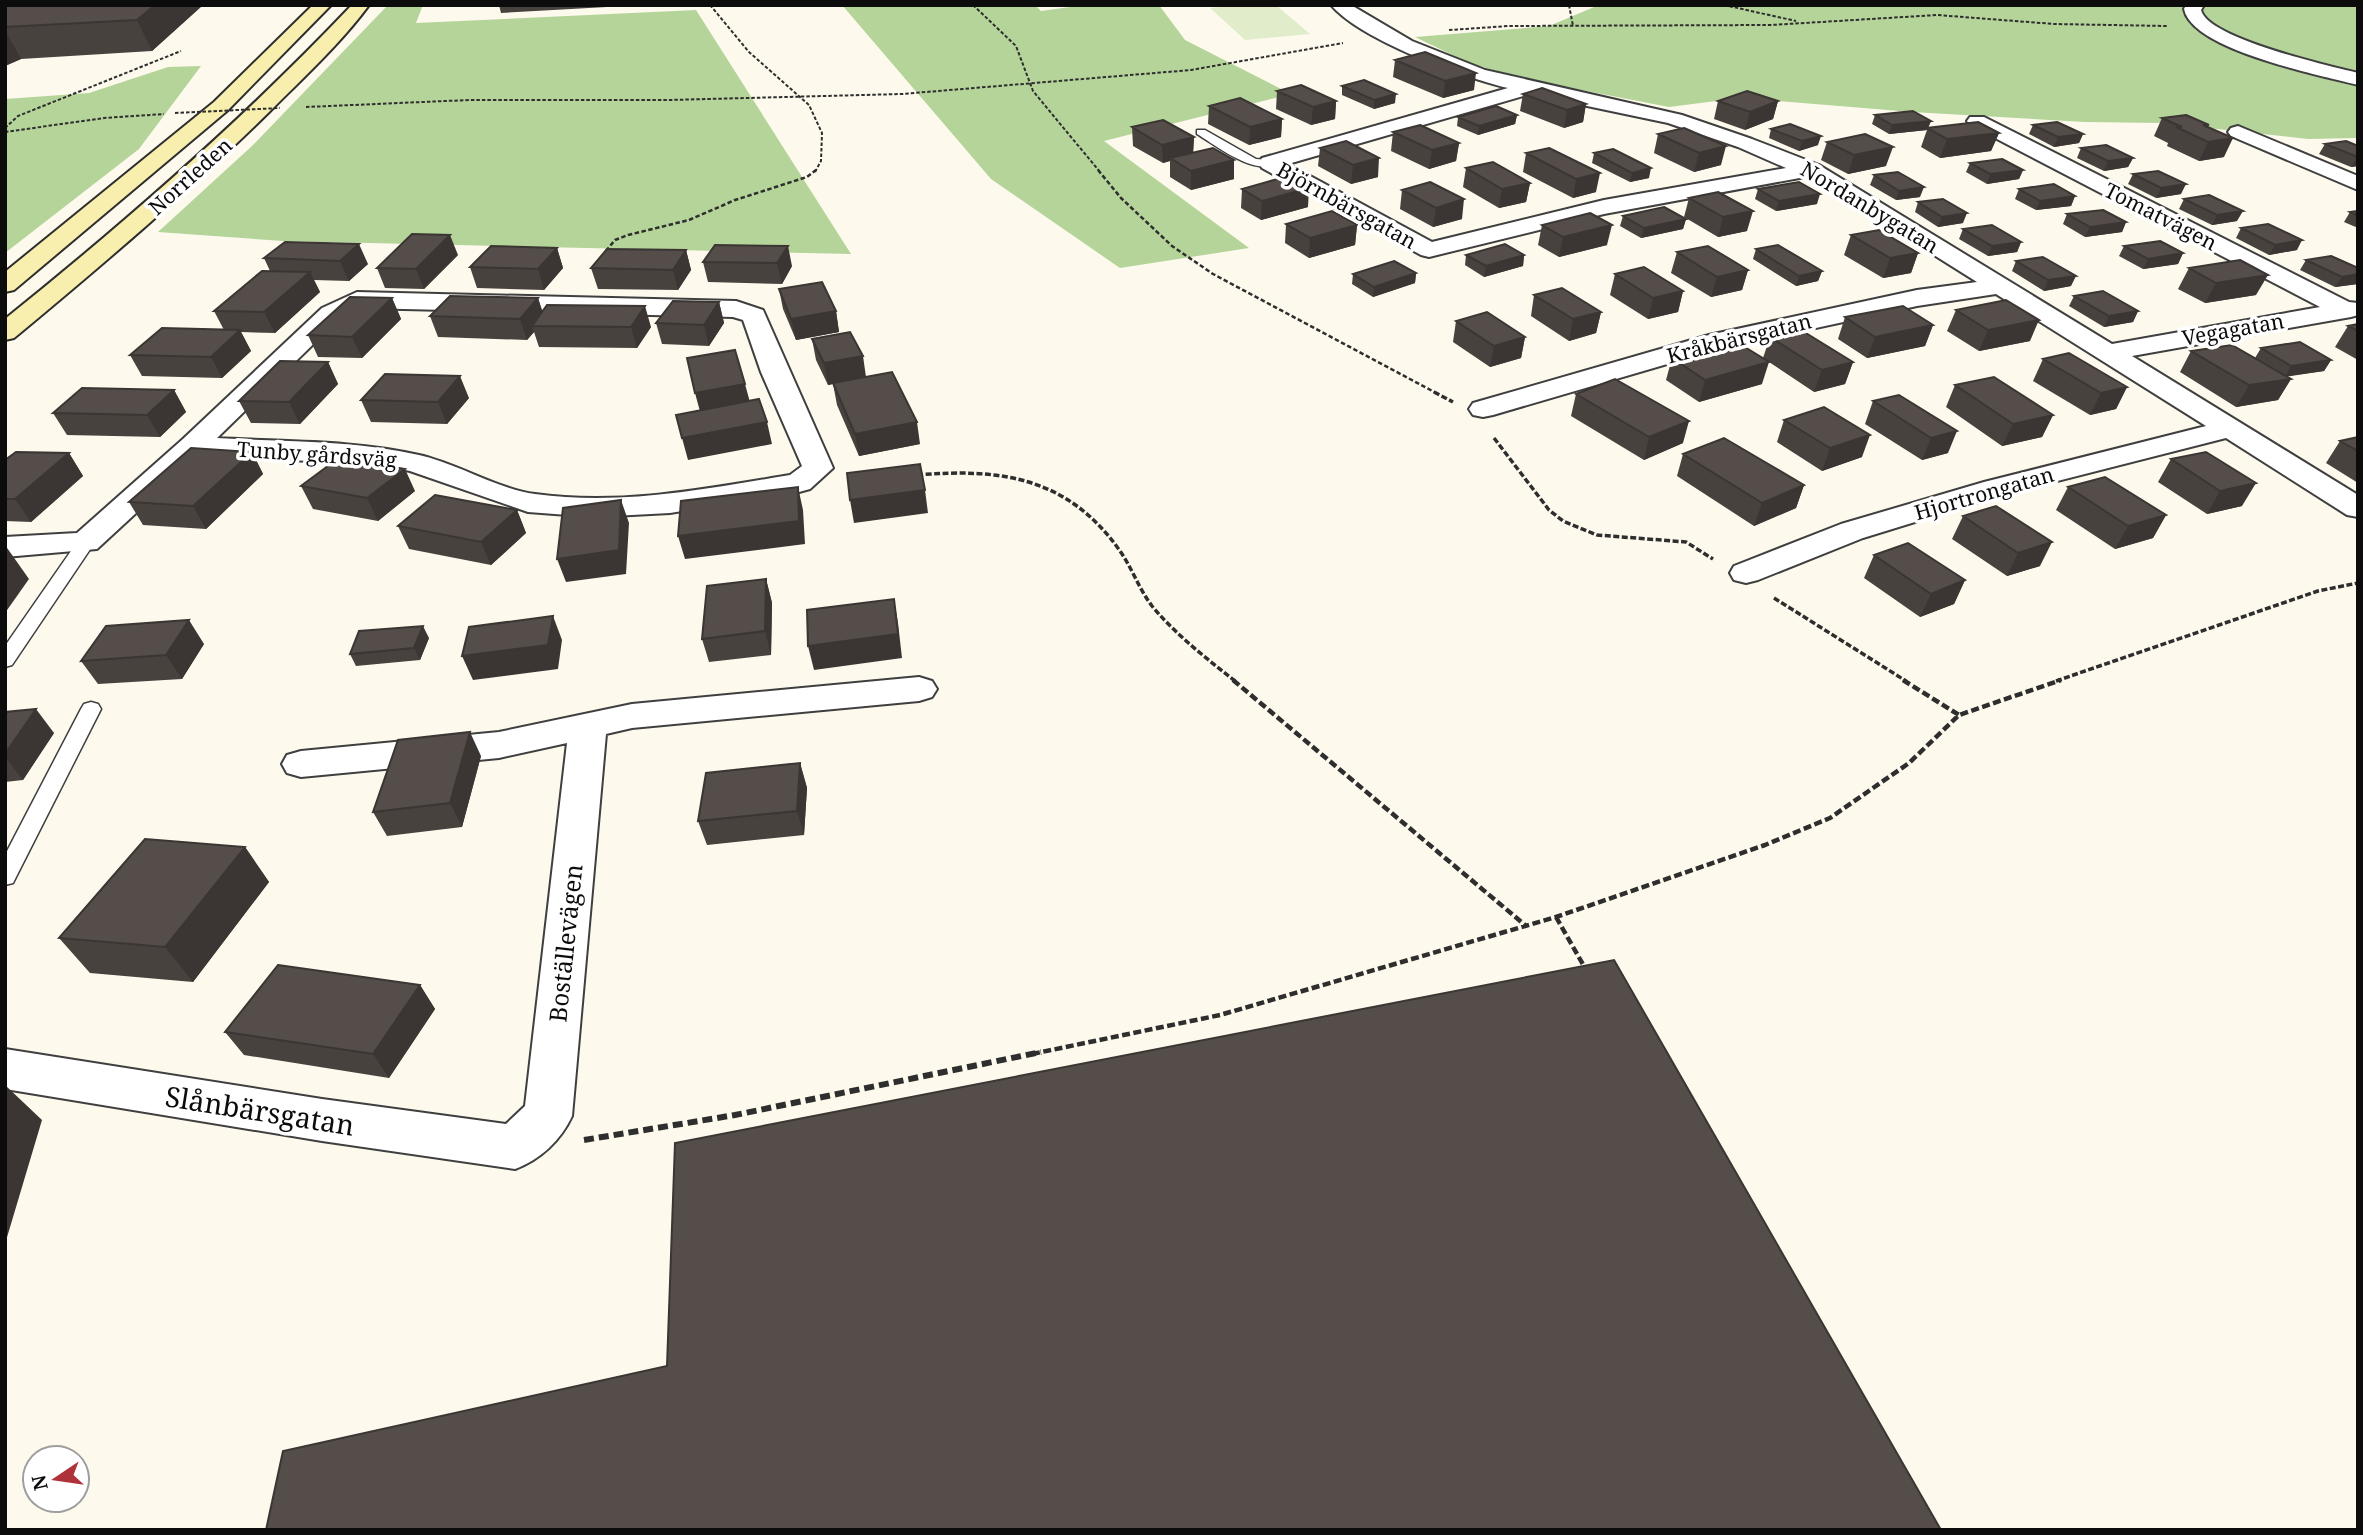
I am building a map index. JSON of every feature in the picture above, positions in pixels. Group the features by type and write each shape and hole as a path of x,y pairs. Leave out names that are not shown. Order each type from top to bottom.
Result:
{"main road":[{"name":"Norrleden","path":"5,285 221,106 272,59 323,5"},
{"name":"Norrleden","path":"5,331 163,202 229,142 361,5"}],"street":[{"name":"Nordanbygatan","path":"1339,5 1395,42 1485,76 1675,119 1773,153 1811,170 1856,195 2358,508"},
{"path":"2196,5 2192,9 2194,18 2200,24 2240,43 2358,79"},
{"name":"Björnbärsgatan","path":"1270,163 1530,88"},
{"name":"Tomatvägen","path":"1977,121 2352,309"},
{"path":"2238,132 2358,184"},
{"name":"Björnbärsgatan","path":"1270,163 1429,250 1604,207 1811,170"},
{"name":"Kråkbärsgatan","path":"1483,409 1709,343 1905,300 1999,286"},
{"name":"Tunby gårdsväg","path":"86,542 193,445 331,313 357,300 736,309 754,315 775,372 818,468 799,483 670,504 594,508 528,503 417,463 385,457 193,445"},
{"name":"Vegagatan","path":"2109,352 2352,309"},
{"name":"Hjortrongatan","path":"1746,573 1852,531 1982,492 2228,429"},
{"path":"5,547 86,542"},
{"path":"301,764 499,744 632,716 919,689"},
{"name":"Boställevägen","path":"532,1131 588,726"},
{"name":"Slånbärsgatan","path":"5,1069 322,1120 532,1131"}],"lane":[{"path":"1201,132 1253,162 1270,163"},
{"path":"5,661 86,542"},
{"path":"5,877 91,709"}],"path":[{"path":"565,305 615,240 690,220 735,200 816,173 821,166 823,131 804,97 788,81 751,54 710,5"},
{"path":"304,107 469,100 902,94 1029,83 1016,46 973,5"},
{"path":"1569,5 1573,26"},
{"path":"1724,5 1808,23 1937,15 2100,26 2200,24"},
{"path":"5,130 18,116 181,51"},
{"path":"5,130 104,118 280,108"},
{"path":"912,476 963,470 991,471 1025,478 1050,489 1081,510 1113,540 1157,612 1183,638 1526,925"},
{"path":"532,1131 575,1141 735,1115 1220,1015 1556,917 1765,845 1830,818 1909,763 1959,715 2318,591 2358,583"},
{"path":"1556,917 1590,978"}],"green space":[{"path":"388,5 423,5 416,23 696,10 851,254 283,241 158,232 252,146"},
{"path":"842,5 1035,5 1041,11 1085,5 1159,5 1185,40 1291,94 1104,141 1249,248 1120,268 991,179"},
{"path":"1276,5 1310,34 1245,40 1210,8"},
{"path":"1599,5 2358,5 2358,138 2308,139 2162,123 2084,122 1912,112 1740,98 1669,107 1524,79 1469,63 1415,37 1549,26"},
{"path":"201,66 139,149 5,253 5,99 89,93 168,67"}],"building":[{"path":"5,5 155,5 137,20 5,27"},
{"path":"1425,52 1476,73 1445,81 1395,60"},
{"path":"1364,80 1396,94 1374,100 1342,86"},
{"path":"1301,85 1336,101 1313,107 1277,91"},
{"path":"1542,88 1586,104 1567,110 1523,94"},
{"path":"1747,91 1778,101 1750,112 1718,101"},
{"path":"1240,98 1282,119 1250,127 1209,106"},
{"path":"1496,106 1517,115 1479,126 1458,117"},
{"path":"1913,111 1931,121 1892,125 1875,115"},
{"path":"2186,115 2233,138 2208,142 2162,118"},
{"path":"1163,120 1194,137 1162,145 1132,127"},
{"path":"1978,122 1999,133 1947,139 1927,128"},
{"path":"2057,122 2083,134 2058,137 2033,125"},
{"path":"1790,124 1821,136 1802,141 1771,129"},
{"path":"1420,125 1459,143 1432,150 1393,132"},
{"path":"1684,128 1726,146 1699,153 1658,134"},
{"path":"1865,134 1893,147 1854,155 1827,142"},
{"path":"1346,141 1379,158 1353,165 1320,148"},
{"path":"2346,141 2358,146 2358,157 2325,144"},
{"path":"2106,145 2133,158 2108,161 2081,148"},
{"path":"1213,148 1234,160 1191,171 1170,158"},
{"path":"1549,148 1600,173 1576,179 1526,153"},
{"path":"1613,149 1651,168 1632,173 1594,153"},
{"path":"2002,159 2023,170 1990,174 1970,163"},
{"path":"1493,162 1530,183 1502,189 1466,168"},
{"path":"2158,171 2186,184 2161,188 2133,174"},
{"path":"1898,172 1924,187 1899,191 1874,175"},
{"path":"1288,176 1309,188 1262,201 1242,189"},
{"path":"1430,182 1464,199 1436,208 1402,190"},
{"path":"1799,182 1820,194 1779,201 1758,189"},
{"path":"2054,184 2075,196 2040,201 2019,189"},
{"path":"1718,192 1753,211 1723,217 1689,198"},
{"path":"2209,195 2243,211 2217,215 2184,199"},
{"path":"1943,199 1967,213 1942,217 1918,202"},
{"path":"1664,207 1686,219 1644,228 1623,216"},
{"path":"2103,210 2126,222 2090,227 2067,214"},
{"path":"1332,211 1357,225 1310,238 1286,224"},
{"path":"1590,213 1612,225 1563,237 1542,225"},
{"path":"2268,224 2302,240 2275,245 2241,228"},
{"path":"1992,225 2021,242 1992,246 1963,229"},
{"path":"1879,230 1918,253 1890,258 1851,235"},
{"path":"412,234 450,235 416,269 377,268"},
{"path":"2160,241 2183,253 2148,259 2124,246"},
{"path":"285,242 359,244 340,261 264,258"},
{"path":"1505,244 1524,255 1486,266 1466,255"},
{"path":"715,245 788,246 777,263 703,262"},
{"path":"1778,245 1822,271 1799,276 1756,249"},
{"path":"491,246 557,248 538,269 470,267"},
{"path":"1708,246 1748,270 1717,277 1677,252"},
{"path":"607,249 686,250 673,270 591,268"},
{"path":"2331,256 2358,268 2358,274 2342,277 2306,260"},
{"path":"2043,257 2076,276 2048,280 2016,261"},
{"path":"2240,260 2268,275 2216,283 2189,268"},
{"path":"1394,261 1416,273 1374,287 1353,274"},
{"path":"1644,267 1683,291 1653,298 1615,274"},
{"path":"262,271 310,272 264,312 214,311"},
{"path":"822,282 836,311 791,319 779,289"},
{"path":"1562,288 1601,312 1573,319 1534,295"},
{"path":"2103,291 2138,311 2109,316 2074,296"},
{"path":"450,296 538,298 520,319 430,316"},
{"path":"350,297 392,298 352,337 308,335"},
{"path":"2006,300 2039,320 1988,330 1956,310"},
{"path":"673,301 719,302 704,325 656,323"},
{"path":"547,305 645,306 631,327 532,326"},
{"path":"1903,306 1933,325 1875,337 1845,317"},
{"path":"1487,312 1525,337 1494,346 1456,321"},
{"path":"2358,324 2358,331 2348,326"},
{"path":"162,328 240,330 211,357 130,355"},
{"path":"1801,330 1853,362 1822,370 1770,337"},
{"path":"850,332 863,356 824,363 812,339"},
{"path":"1735,341 1769,362 1705,380 1672,358"},
{"path":"2300,342 2331,360 2291,366 2261,348"},
{"path":"2232,345 2291,379 2249,385 2191,351"},
{"path":"735,350 745,384 695,393 687,358"},
{"path":"2069,353 2127,387 2101,393 2043,359"},
{"path":"280,361 328,362 289,402 239,401"},
{"path":"892,372 917,422 855,434 833,383"},
{"path":"385,374 460,376 438,402 361,400"},
{"path":"1994,377 2053,415 2013,424 1955,385"},
{"path":"1615,379 1689,421 1649,437 1576,394"},
{"path":"82,388 174,390 147,415 53,413"},
{"path":"1899,395 1957,431 1931,438 1873,401"},
{"path":"759,399 767,422 682,438 676,415"},
{"path":"1824,407 1870,435 1830,448 1784,420"},
{"path":"2358,437 2358,451 2340,441"},
{"path":"1724,438 1804,485 1762,503 1683,454"},
{"path":"191,448 252,452 193,506 129,502"},
{"path":"16,452 69,453 15,499 5,499 5,460"},
{"path":"2206,452 2256,483 2220,491 2171,459"},
{"path":"340,457 405,469 367,498 301,486"},
{"path":"920,464 925,490 850,500 847,473"},
{"path":"2105,477 2166,515 2128,526 2068,487"},
{"path":"798,487 799,521 678,536 681,501"},
{"path":"435,495 517,510 481,542 398,526"},
{"path":"621,500 619,550 557,559 563,508"},
{"path":"1996,506 2052,542 2018,553 1963,516"},
{"path":"1908,543 1965,580 1931,594 1874,555"},
{"path":"766,579 765,631 702,639 707,586"},
{"path":"894,599 898,634 808,646 807,610"},
{"path":"553,616 548,645 462,656 469,627"},
{"path":"189,620 166,655 81,661 106,626"},
{"path":"423,626 414,648 350,654 359,631"},
{"path":"36,709 5,754 5,712"},
{"path":"470,732 450,803 373,812 398,740"},
{"path":"800,763 797,811 698,821 706,773"},
{"path":"145,839 245,847 165,947 59,938"},
{"path":"1614,960 1941,1530 266,1530 283,1451 667,1366 675,1143"},
{"path":"278,965 420,985 373,1054 225,1032"}]}
